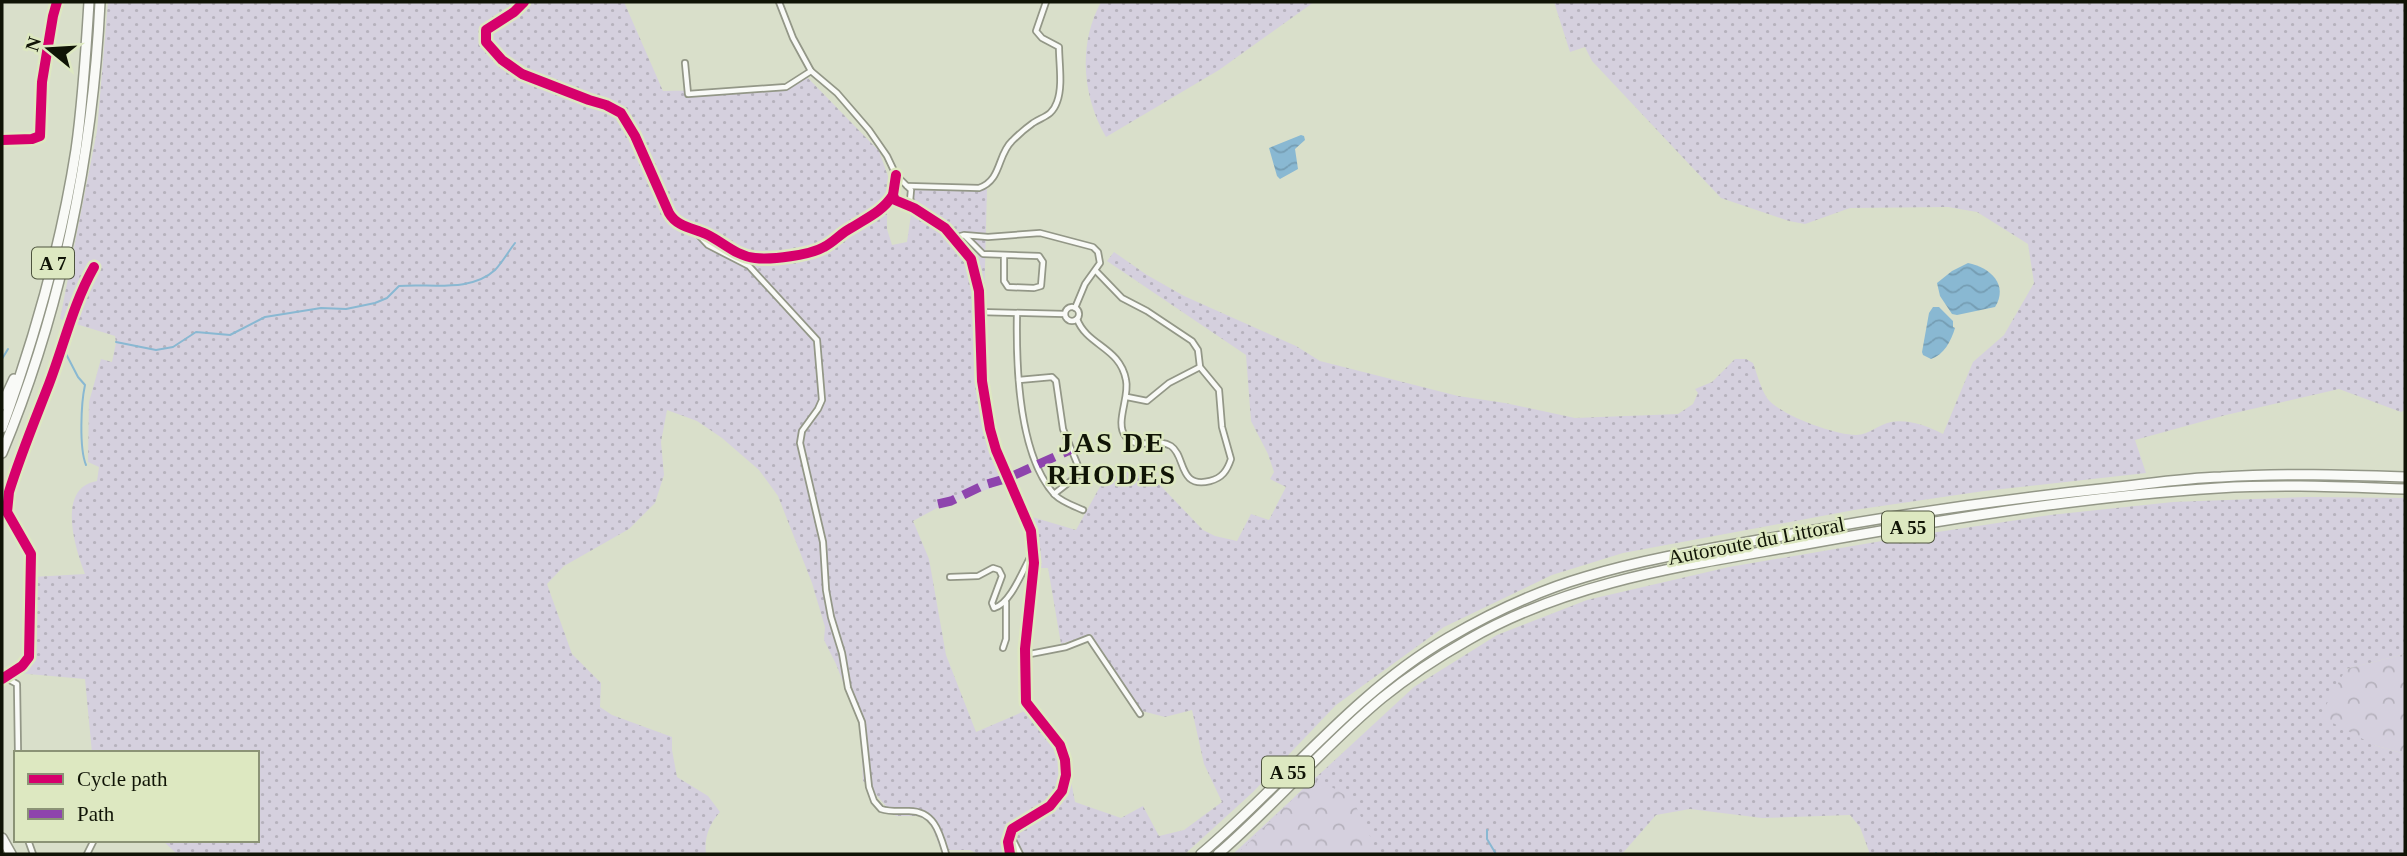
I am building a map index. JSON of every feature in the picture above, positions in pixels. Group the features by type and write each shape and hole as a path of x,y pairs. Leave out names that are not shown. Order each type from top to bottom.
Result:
{"highway":[{"name":"A 7","path":"2,453 6,429 56,250 76,147 89,2"},
{"name":"A 7","path":"6,429 39,351 72,224 88,136 100,2"},
{"path":"2,405 19,367 44,284 67,181 82,92"},
{"path":"2,460 6,429"},
{"name":"Autoroute du Littoral","path":"1201,854 1234,826 1339,721 1410,663 1444,640 1493,613 1585,577 1694,552 1867,520 2042,495 2217,477 2405,477"},
{"name":"Autoroute du Littoral","path":"1219,854 1351,726 1403,681 1469,639 1513,617 1583,590 1617,580 1867,533 2050,506 2218,488 2282,486 2405,489"},
{"path":"2,838 11,854"}],"street":[{"path":"2,140 32,139 40,136 42,82 57,2"},
{"path":"524,2 514,12 486,30 486,42 502,60 522,74 621,113 635,136 672,218 712,237 731,250"},
{"path":"779,2 793,38 811,71 837,93 869,130 896,175 911,192"},
{"path":"715,249 731,250 755,258 815,251 866,220 906,186 978,188 991,181 1010,143 1035,121 1049,116 1058,102 1059,47 1042,38 1036,31 1046,2"},
{"path":"685,63 688,94 786,87 811,71"},
{"path":"896,175 894,195 902,204 914,208 946,228 971,259 976,273 982,381 990,429 1017,500 1028,519 1034,551 1025,655 1027,705 1060,745 1066,775 1059,796 1050,806 1038,815 1017,824 1010,834 1010,854"},
{"path":"914,208 909,201 916,185"},
{"path":"902,204 909,201"},
{"path":"694,230 708,245 749,266 817,340 822,400 818,410 802,430 800,443 823,542 830,613 842,653 846,680 862,722 869,787 874,801 881,809 918,811 929,817 937,829 946,854"},
{"path":"954,238 964,235 988,237 1048,234 1096,249 1100,257 1096,271 1085,284 1075,308"},
{"path":"964,235 983,254 1039,256 1043,262 1041,286 1008,287 1004,281 1004,255"},
{"path":"708,245 707,239 712,237"},
{"path":"4,679 26,662 30,652 31,554 7,512 9,492 80,292 94,267"},
{"path":"1075,308 1084,333 1115,356 1126,379 1127,397 1121,420 1126,437 1138,444 1169,445 1176,450 1184,472 1195,481 1218,478 1228,467 1231,453 1222,427 1219,390 1200,367 1198,350 1186,335 1122,298 1096,271"},
{"path":"1065,314 1070,308 1075,308"},
{"path":"979,312 1065,314"},
{"path":"1017,313 1019,380 1028,439 1054,494 1083,510"},
{"path":"1065,314 1070,321 1077,319"},
{"path":"1127,397 1147,401 1169,383 1200,367"},
{"path":"1019,380 1052,377 1056,382 1063,429 1081,473 1054,494"},
{"path":"950,577 978,576 996,568 1002,576 993,597 992,606 997,608 1006,601 1034,551"},
{"path":"1003,648 1006,639 1006,601"},
{"path":"1025,655 1066,647 1089,638 1093,640 1140,713"},
{"path":"4,679 17,684 18,751"},
{"path":"1010,834 1020,854"}],"green space":[{"path":"108,2 624,2 663,91 755,88 807,77 879,151 890,182 887,195 887,229 892,245 907,242 915,187 987,188 984,306 989,309 989,314 984,316 985,367 994,422 1012,480 937,508 913,521 929,559 946,655 976,732 1034,707 1064,745 1065,750 1068,750 1068,766 1075,802 1121,818 1143,806 1159,836 1184,830 1222,802 1204,764 1192,710 1165,717 1142,711 1091,634 1061,644 1048,568 1032,568 1033,548 1022,514 1076,530 1102,483 1126,472 1154,479 1203,530 1237,541 1251,514 1269,520 1286,487 1270,479 1274,472 1251,421 1246,355 1107,261 1114,252 1184,296 1296,346 1320,361 1458,396 1575,418 1678,414 1693,404 1698,393 1695,389 1712,382 1735,359 1746,359 1753,363 1767,398 1783,411 1835,432 1856,435 1898,421 1918,424 1943,434 1973,362 2004,335 2034,283 2028,244 1977,212 1948,207 1850,208 1805,224 1721,198 1592,61 1585,47 1570,52 1554,2 2405,2 2405,410 2401,412 2339,389 2226,415 2135,440 2146,473 1984,491 1854,510 1623,553 1552,575 1444,627 1336,705 1253,792 1185,854 978,854 970,850 941,850 930,822 918,816 896,816 863,781 861,729 824,640 825,627 812,583 778,496 759,470 722,438 697,421 667,410 661,442 664,475 655,503 629,529 564,566 547,584 572,654 601,683 600,707 612,715 672,737 677,777 708,796 720,812 708,832 706,854 177,854 164,842 259,842 259,751 92,751 85,679 17,673 27,667 33,655 32,577 85,574 74,535 73,507 76,495 84,486 97,481 99,467 88,462 89,402 101,359 112,362 116,343 115,336 60,319 97,131"},
{"path":"1101,2 1314,2 1219,70 1106,137 1092,105 1086,70 1089,35"},
{"path":"2307,497 2405,498 2405,654 2346,669 2374,745 2405,754 2405,854 1870,854 1860,827 1850,815 1762,818 1690,809 1656,815 1622,854 1233,854 1414,687 1497,635 1587,600 1729,567 2050,515 2173,502"},
{"path":"2405,654 2405,754 2374,745 2320,716 2346,669"},
{"path":"1315,777 1353,800 1375,847 1371,854 1237,854"}],"water":[{"path":"1301,135 1305,140 1295,149 1298,169 1280,179 1269,148"},
{"path":"1968,263 1983,268 1995,278 2000,291 1999,299 1995,307 1952,314 1940,296 1937,283"},
{"path":"1933,307 1939,307 1953,321 1955,328 1946,347 1931,359 1922,352 1929,313"}],"waterway":[{"path":"116,342 156,350 173,347 196,332 230,335 265,317 321,308 346,309 375,303 387,298 399,286 474,282 495,270 515,243"},
{"path":"2,359 8,349"},
{"path":"64,350 85,385 81,425 86,465"},
{"path":"1487,830 1487,839 1496,854"}],"marked path":[{"path":"938,504 1008,478 1070,450"}],"cycle path":[{"path":"2,140 32,139 40,136 42,82 57,2"},
{"path":"524,2 514,12 486,30 486,42 502,60 522,74 621,113 635,136 669,213 681,224 748,257 791,256 828,245 880,210 893,195"},
{"path":"896,175 893,195 895,200 914,208 945,228 971,259 979,291 982,381 990,429 996,450 1031,531 1034,563 1025,649 1026,702 1060,745 1066,775 1062,791 1050,806 1012,829 1008,842 1010,854"},
{"path":"2,679 22,666 29,657 31,554 7,512 9,492 74,310 94,267"}],"district":[{"name":"JAS DE RHODES","path":"1112,458"}]}
